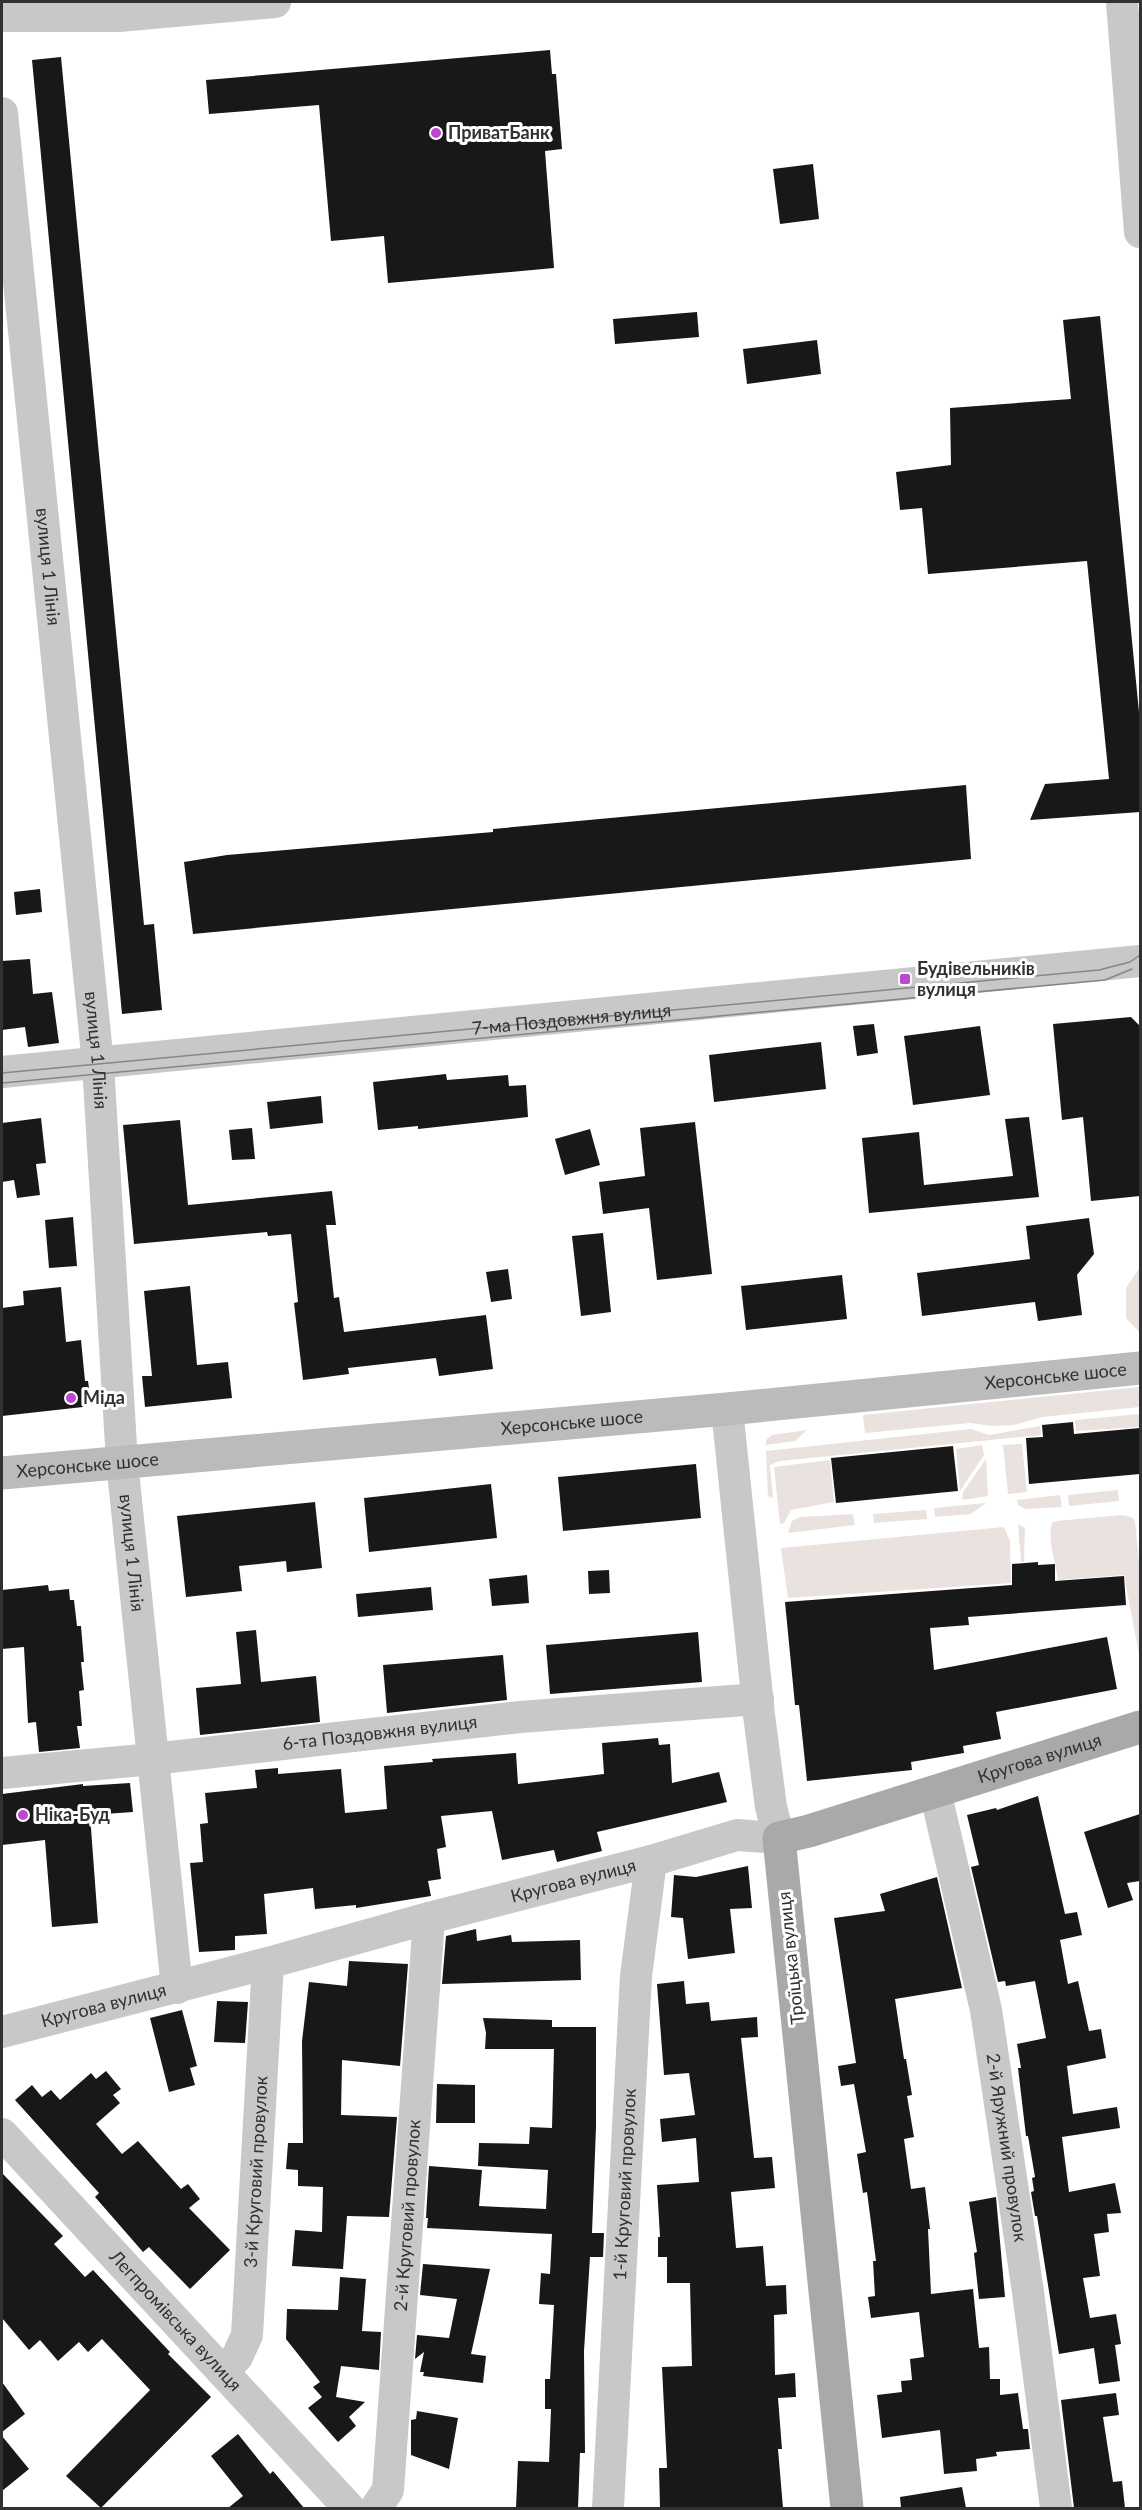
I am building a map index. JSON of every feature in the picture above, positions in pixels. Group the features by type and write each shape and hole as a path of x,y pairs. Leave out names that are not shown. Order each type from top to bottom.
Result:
{"main road":[{"name":"Херсонське шосе","path":"2,1473 727,1409 1140,1368"},
{"name":"Кругова вулиця","path":"779,1838 809,1831 1140,1727"},
{"name":"Троїцька вулиця","path":"779,1838 847,2508"}],"street":[{"path":"2,16 119,16 275,2"},
{"path":"1122,2 1140,232"},
{"name":"вулиця 1 Лінія","path":"2,113 98,1064 122,1462 177,1988"},
{"name":"7-ма Поздовжня вулиця","path":"2,1072 1140,961"},
{"name":"Троїцька вулиця","path":"727,1409 771,1807 779,1838"},
{"name":"6-та Поздовжня вулиця","path":"2,1773 153,1759 520,1718 758,1699"},
{"name":"2-й Яружний провулок","path":"935,1791 986,2010 1028,2292 1056,2508"},
{"name":"Кругова вулиця","path":"2,2032 268,1964 429,1918 651,1862 737,1835 779,1838"},
{"name":"1-й Круговий провулок","path":"608,2508 636,1976 651,1862"},
{"name":"2-й Круговий провулок","path":"376,2508 388,2490 429,1918"},
{"name":"3-й Круговий провулок","path":"222,2371 237,2357 248,2335 268,1964"},
{"name":"Легпромівська вулиця","path":"2,2134 349,2508"}],"shaded area":[{"path":"1140,1267 1140,1333 1126,1318 1126,1288"},
{"path":"1140,1387 1140,1407 1042,1417 1014,1425 992,1426 970,1423 865,1433 863,1415"},
{"path":"1140,1414 1140,1427 1076,1431 1075,1420"},
{"path":"1040,1426 1041,1435 780,1461 770,1465 773,1498 768,1496 766,1451 971,1429 989,1435"},
{"path":"807,1430 795,1441 766,1445 766,1440 772,1435"},
{"path":"1022,1444 1027,1492 1008,1494 1003,1445"},
{"path":"982,1445 984,1455 960,1491 956,1449"},
{"path":"986,1459 988,1496 962,1500 963,1492"},
{"path":"830,1460 834,1502 791,1510 784,1523 780,1524 774,1467"},
{"path":"1118,1490 1119,1501 1069,1506 1068,1495"},
{"path":"1060,1495 1062,1507 1026,1509 1018,1505 1017,1500"},
{"path":"986,1503 971,1514 935,1517 934,1508"},
{"path":"926,1510 927,1519 874,1523 873,1514"},
{"path":"853,1514 855,1525 788,1533 792,1521 800,1517"},
{"path":"1122,1515 1131,1517 1135,1521 1140,1572 1140,1660 1124,1575 1058,1580 1051,1544 1052,1523 1056,1521"},
{"path":"1018,1524 1025,1528 1024,1562 1021,1562"},
{"path":"1004,1527 1010,1541 1011,1583 788,1598 781,1548"}],"building":[{"path":"550,50 552,74 556,74 562,149 545,151 554,268 388,283 384,236 331,241 319,105 209,114 206,80"},
{"path":"61,57 144,925 154,924 162,1010 122,1014 32,60"},
{"path":"813,164 819,219 780,224 773,169"},
{"path":"697,312 699,337 615,344 613,319"},
{"path":"1100,316 1140,722 1140,812 1030,820 1045,784 1109,779 1087,561 928,574 922,508 900,510 896,472 951,465 950,408 1071,399 1063,320"},
{"path":"817,340 821,374 747,384 743,349"},
{"path":"966,785 971,859 193,934 184,862 227,855 493,832 493,829"},
{"path":"40,889 42,912 16,915 14,892"},
{"path":"30,959 33,994 52,992 59,1043 28,1047 25,1027 2,1030 2,961"},
{"path":"1131,1017 1140,1026 1140,1196 1091,1201 1083,1117 1062,1120 1053,1024"},
{"path":"874,1024 878,1053 857,1056 853,1026"},
{"path":"980,1026 990,1095 913,1105 904,1036"},
{"path":"821,1042 826,1089 714,1102 709,1055"},
{"path":"446,1074 447,1080 508,1075 509,1086 526,1085 528,1117 418,1129 418,1126 378,1130 373,1082"},
{"path":"321,1096 323,1123 270,1129 267,1102"},
{"path":"1029,1117 1039,1197 869,1213 862,1138 919,1132 924,1185 1013,1176 1005,1119"},
{"path":"41,1118 46,1163 36,1164 40,1195 17,1198 14,1180 2,1182 2,1123"},
{"path":"180,1120 188,1205 332,1191 336,1225 326,1225 334,1298 339,1297 344,1332 486,1315 493,1369 439,1376 436,1358 348,1368 349,1374 303,1380 294,1303 298,1302 291,1234 268,1236 267,1232 134,1244 123,1125"},
{"path":"695,1122 712,1274 657,1280 649,1208 603,1214 599,1182 645,1176 640,1128"},
{"path":"252,1128 255,1159 232,1160 229,1130"},
{"path":"590,1129 600,1165 565,1175 555,1139"},
{"path":"73,1217 77,1266 49,1268 45,1220"},
{"path":"1089,1218 1094,1254 1077,1275 1082,1315 1038,1321 1035,1302 922,1316 917,1273 1030,1259 1026,1226"},
{"path":"603,1233 611,1312 581,1316 572,1236"},
{"path":"508,1269 512,1299 491,1302 486,1272"},
{"path":"842,1275 847,1319 746,1330 741,1286"},
{"path":"190,1286 197,1365 228,1362 232,1398 145,1407 142,1376 152,1376 144,1291"},
{"path":"61,1287 66,1342 81,1340 85,1381 88,1381 91,1402 83,1407 2,1416 2,1308 24,1305 23,1291"},
{"path":"1073,1422 1074,1434 1140,1428 1140,1474 1029,1484 1026,1438 1043,1437 1042,1425"},
{"path":"953,1446 958,1491 836,1503 831,1458"},
{"path":"696,1464 701,1518 563,1531 558,1477"},
{"path":"491,1484 497,1538 369,1552 364,1498"},
{"path":"315,1502 322,1568 287,1572 286,1561 239,1566 242,1591 186,1597 177,1516"},
{"path":"1038,1562 1038,1565 1055,1564 1055,1581 1124,1576 1126,1605 968,1617 969,1625 930,1628 934,1670 1107,1637 1117,1689 996,1712 1001,1739 963,1746 964,1753 911,1762 912,1770 807,1781 799,1705 795,1705 785,1602 1012,1585 1012,1564"},
{"path":"609,1570 610,1593 589,1594 588,1571"},
{"path":"527,1575 529,1603 492,1606 489,1579"},
{"path":"48,1585 49,1591 69,1589 70,1600 74,1600 77,1626 81,1626 84,1690 79,1691 82,1726 77,1726 80,1748 39,1752 36,1722 28,1723 24,1647 2,1649 2,1590"},
{"path":"431,1587 433,1610 358,1617 356,1594"},
{"path":"256,1630 261,1682 316,1676 320,1722 200,1735 196,1688 241,1684 236,1632"},
{"path":"698,1632 702,1682 550,1694 546,1645"},
{"path":"503,1655 507,1700 387,1713 383,1665"},
{"path":"658,1738 659,1745 670,1744 672,1783 719,1772 727,1802 597,1832 602,1851 557,1862 554,1850 502,1860 492,1811 441,1816 446,1847 437,1849 441,1879 428,1881 431,1896 356,1908 356,1905 315,1909 313,1888 264,1894 267,1934 235,1936 235,1950 199,1952 190,1863 203,1862 200,1824 208,1823 205,1793 257,1788 255,1770 278,1768 278,1774 341,1769 345,1813 387,1809 384,1766 433,1762 432,1759 516,1753 518,1784 604,1774 602,1743"},
{"path":"130,1783 133,1812 90,1815 98,1923 52,1927 45,1840 2,1845 2,1794 83,1784 83,1786"},
{"path":"1038,1796 1065,1914 1077,1912 1082,1935 1060,1940 1068,1984 1078,1981 1089,2031 1101,2029 1106,2058 1067,2066 1073,2114 1117,2107 1120,2128 1062,2137 1069,2192 1115,2183 1121,2213 1107,2214 1109,2232 1094,2234 1100,2276 1083,2278 1090,2318 1116,2314 1121,2344 1115,2345 1120,2381 1099,2384 1094,2348 1059,2354 1037,2216 1035,2216 1031,2192 1034,2191 1032,2178 1035,2177 1028,2136 1026,2136 1017,2044 1046,2038 1035,1981 1006,1986 1005,1981 998,1982 971,1867 979,1865 967,1815 996,1808 997,1810"},
{"path":"1140,1814 1140,1881 1127,1883 1133,1900 1108,1908 1084,1832"},
{"path":"748,1866 752,1908 730,1909 735,1953 688,1959 683,1918 671,1917 674,1875 696,1877"},
{"path":"937,1877 962,1988 895,1999 912,2095 907,2096 914,2137 904,2139 911,2189 925,2187 930,2229 928,2229 931,2294 973,2289 979,2348 989,2347 990,2379 1000,2379 1000,2395 1018,2393 1023,2429 1028,2429 1030,2449 996,2452 997,2456 976,2459 977,2471 944,2474 940,2430 882,2438 877,2395 902,2392 901,2381 912,2380 910,2359 924,2357 919,2312 871,2318 868,2297 875,2296 873,2261 876,2261 867,2192 863,2193 857,2154 866,2152 854,2084 841,2086 838,2066 856,2063 834,1918 885,1911 880,1894"},
{"path":"476,1929 477,1941 511,1935 512,1942 580,1940 581,1980 442,1984 446,1936"},
{"path":"349,1961 408,1964 400,2066 342,2060 341,2115 397,2117 389,2217 347,2216 343,2269 292,2266 295,2230 322,2232 323,2187 298,2186 298,2170 286,2169 288,2143 303,2143 302,2041 309,1982 347,1986"},
{"path":"684,1981 686,2004 709,2002 711,2021 757,2017 758,2037 741,2038 754,2158 772,2157 775,2188 731,2192 736,2248 763,2246 766,2286 786,2285 787,2314 774,2315 775,2375 795,2373 796,2397 778,2398 782,2449 778,2449 783,2508 660,2508 659,2468 667,2468 662,2367 692,2366 690,2283 667,2283 667,2257 658,2257 658,2237 660,2237 657,2185 699,2182 696,2138 662,2142 660,2119 695,2115 689,2073 664,2075 657,1984"},
{"path":"217,2001 248,2002 245,2043 214,2042"},
{"path":"182,2010 197,2066 190,2068 195,2085 169,2092 150,2018"},
{"path":"483,2018 552,2020 552,2027 596,2027 596,2127 592,2233 604,2233 603,2257 590,2257 584,2351 585,2453 580,2453 578,2508 516,2508 518,2461 549,2462 551,2409 545,2409 545,2379 550,2379 554,2305 539,2304 541,2273 550,2274 552,2234 427,2228 429,2166 482,2170 479,2206 546,2209 548,2170 478,2166 479,2143 529,2144 530,2127 552,2128 554,2049 485,2049 486,2033"},
{"path":"106,2071 121,2089 113,2095 120,2103 96,2124 122,2154 138,2141 181,2189 188,2184 200,2199 189,2208 230,2250 190,2289 149,2247 143,2252 95,2197 99,2193 15,2100 32,2085 42,2097 51,2090 60,2100 91,2073 96,2079"},
{"path":"437,2084 475,2085 475,2123 436,2123"},
{"path":"2,2173 63,2236 54,2244 85,2277 93,2270 170,2352 168,2354 211,2397 101,2508 66,2476 150,2390 102,2339 88,2352 79,2342 58,2361 40,2340 29,2350 2,2318"},
{"path":"996,2197 1005,2297 979,2299 974,2253 977,2252 969,2202"},
{"path":"423,2264 490,2269 471,2354 486,2356 483,2383 423,2376 424,2372 420,2372 424,2352 415,2359 417,2335 449,2338 457,2299 420,2295"},
{"path":"340,2277 366,2279 362,2331 381,2332 379,2370 341,2366 336,2397 365,2402 349,2417 356,2426 338,2442 308,2408 322,2397 313,2387 320,2382 286,2339 287,2309 338,2310"},
{"path":"2,2382 25,2414 2,2432"},
{"path":"1116,2393 1119,2415 1103,2417 1113,2482 1122,2481 1125,2508 1074,2508 1061,2400"},
{"path":"417,2411 458,2418 449,2469 411,2455 411,2420 416,2419"},
{"path":"238,2434 270,2474 273,2471 304,2508 228,2508 243,2496 211,2456"},
{"path":"2,2436 29,2469 2,2491"},
{"path":"962,2487 966,2508 901,2508 900,2497"}],"tram line":[{"path":"2,1073 1099,970 1130,962 1140,955"},
{"path":"2,1083 1105,980 1132,969"}],"place":[{"name":"ПриватБанк","path":"436,133"},
{"name":"Будівельників вулиця","path":"905,979"},
{"name":"Міда","path":"71,1398"},
{"name":"Ніка-Буд","path":"23,1815"}]}
